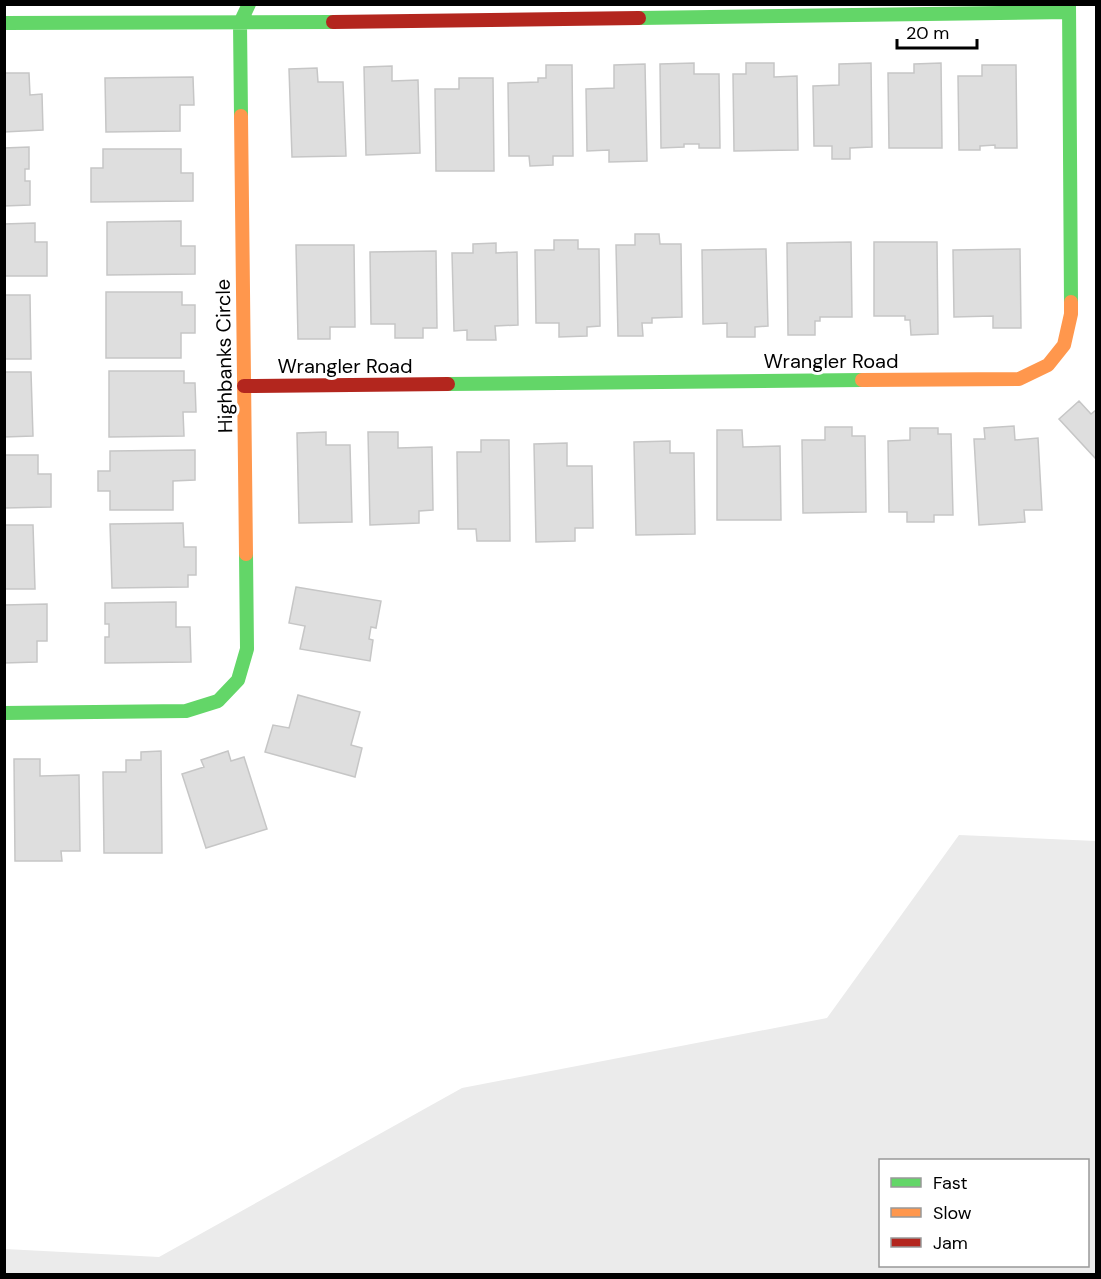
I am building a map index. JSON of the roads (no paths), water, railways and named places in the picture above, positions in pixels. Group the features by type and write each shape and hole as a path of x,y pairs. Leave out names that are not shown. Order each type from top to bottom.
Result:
{"street":[{"path":"240,23 249,4"},
{"path":"4,23 240,23 1069,8"},
{"name":"Wrangler Road","path":"244,386 1019,379 1048,365 1064,345 1071,314 1069,8"},
{"name":"Highbanks Circle","path":"4,713 186,711 218,701 238,680 247,649 240,23"}]}
